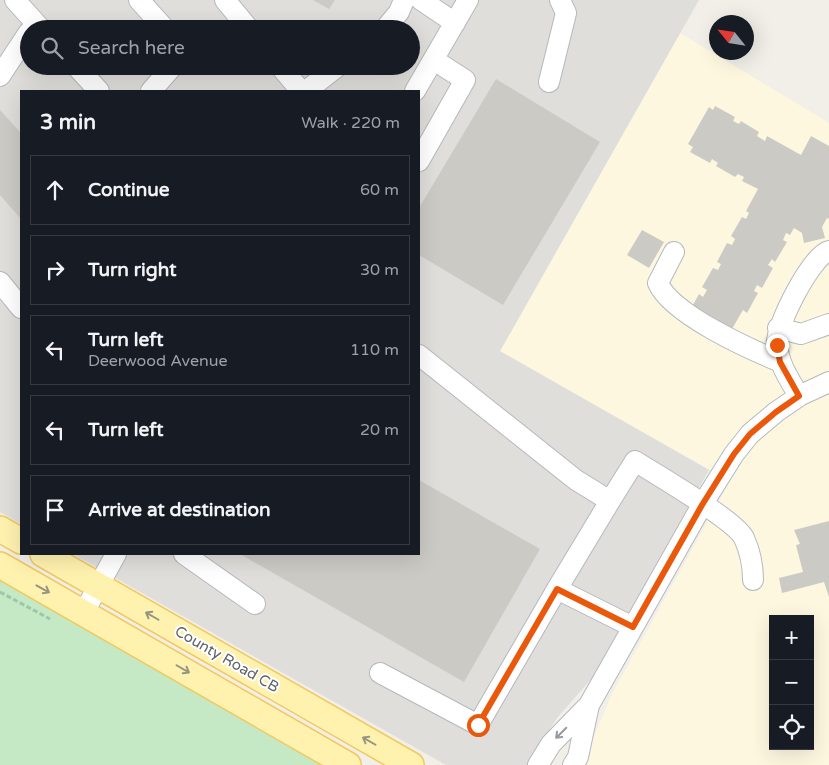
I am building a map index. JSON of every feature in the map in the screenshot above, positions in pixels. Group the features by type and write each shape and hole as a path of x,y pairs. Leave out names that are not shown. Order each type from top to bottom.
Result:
{"main road":[{"path":"0,529 20,540"},
{"name":"County Road CB","path":"45,555 411,765"},
{"name":"County Road CB","path":"0,565 348,765"}],"street":[{"path":"15,0 29,20"},
{"path":"138,0 157,20"},
{"path":"224,0 241,20"},
{"path":"392,20 399,12 404,0"},
{"path":"421,0 455,23"},
{"path":"416,90 468,0"},
{"path":"549,82 566,13 560,0"},
{"path":"0,76 20,48"},
{"path":"420,158 465,80 434,60"},
{"path":"84,75 98,90"},
{"path":"152,90 167,75"},
{"path":"288,75 300,90"},
{"path":"307,90 326,75"},
{"path":"799,396 780,362 777,345 778,328 812,266 824,252 829,251"},
{"path":"674,252 658,284 667,298 685,313 780,362"},
{"path":"0,282 20,307"},
{"path":"778,328 801,334 829,324"},
{"path":"420,356 576,480 610,501"},
{"path":"538,765 551,744 589,705 702,505 734,454 750,434 776,412 799,396 829,382"},
{"path":"380,673 478,725 635,460 728,520 744,538 753,566 752,580"},
{"path":"84,612 115,555"},
{"path":"185,555 255,604"},
{"path":"557,589 633,627"},
{"path":"573,765 578,757 589,705"}],"shaded area":[{"path":"0,0 699,0 500,351 709,470 593,677 557,718 527,765 446,765 75,555 420,555 420,90 20,90 20,523 0,512"},
{"path":"680,33 709,51 709,60 725,60 829,123 829,765 582,765 612,694 730,481 500,352"}],"green space":[{"path":"0,580 323,765 0,765"}],"building":[{"path":"313,0 335,0 329,9"},
{"path":"496,79 600,142 503,305 420,256 420,206"},
{"path":"715,106 735,117 733,121 739,124 741,121 759,132 757,136 765,141 767,136 801,155 811,136 829,146 829,219 827,218 822,227 825,238 804,243 802,233 794,228 790,235 786,233 783,240 787,242 775,262 772,259 768,265 773,268 762,288 757,285 754,291 758,293 747,313 743,310 732,329 693,305 699,294 703,297 707,290 702,287 713,268 718,270 721,264 717,262 727,243 732,245 735,239 731,236 742,217 746,219 749,213 746,211 758,189 742,181 744,177 738,174 735,177 716,166 718,163 712,159 710,163 690,152 693,147 688,144 709,107 713,110"},
{"path":"0,110 20,132 20,218 0,195"},
{"path":"642,230 664,242 649,268 627,255"},
{"path":"420,481 540,549 464,682 242,555 420,555"},
{"path":"829,521 829,597 824,582 782,593 779,578 803,572 796,545 800,544 794,530"}],"route":[{"path":"478,725 557,589 633,627 702,505 734,454 750,434 799,396 780,362 777,345"}]}
